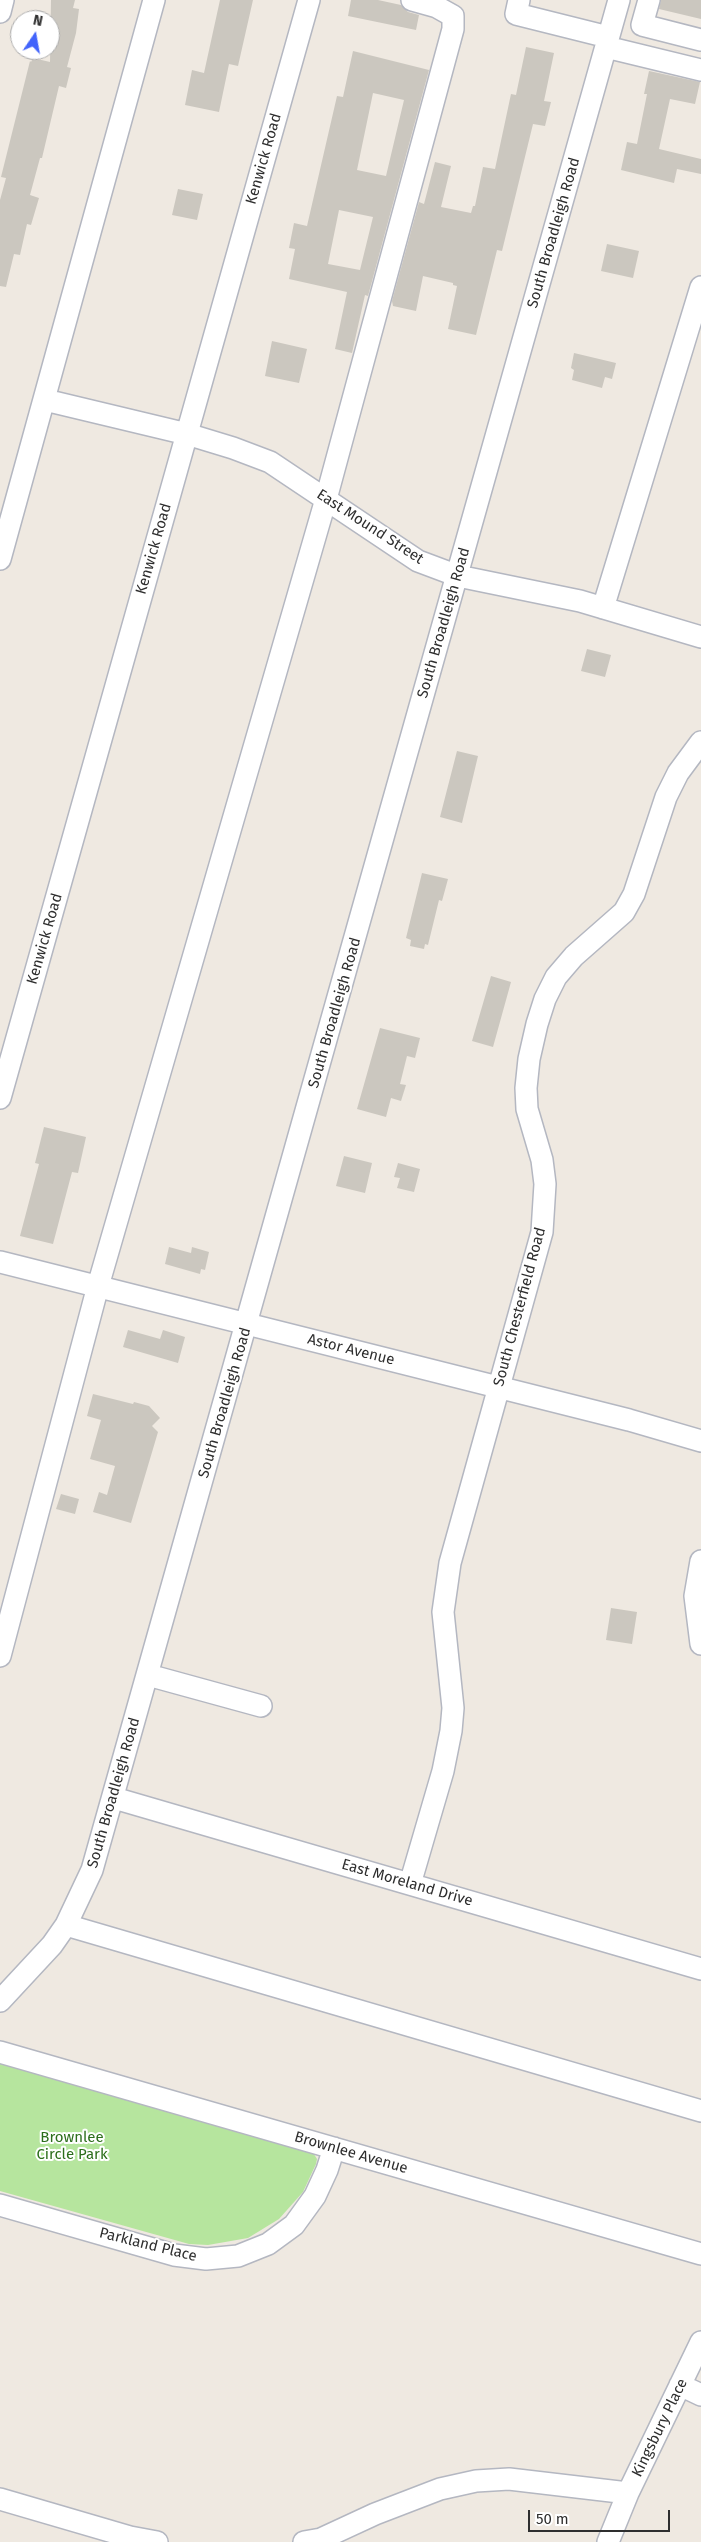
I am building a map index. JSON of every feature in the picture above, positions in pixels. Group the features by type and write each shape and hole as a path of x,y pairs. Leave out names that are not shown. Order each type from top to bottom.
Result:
{"street":[{"path":"0,12 3,0"},
{"path":"0,559 46,400 154,0"},
{"name":"Kenwick Road","path":"0,1098 309,0"},
{"path":"0,1656 98,1286 326,499 453,29 453,16 438,4 412,0"},
{"path":"519,0 516,14 701,70"},
{"path":"642,24 649,0"},
{"path":"616,8 642,24 701,40"},
{"name":"South Broadleigh Road","path":"0,2001 52,1945 66,1925 92,1870 248,1324 616,8"},
{"path":"603,608 701,288"},
{"name":"East Mound Street","path":"46,400 187,434 270,462 418,561 458,576 580,600 701,637"},
{"name":"South Chesterfield Road","path":"410,1884 443,1770 454,1708 443,1612 444,1594 450,1563 542,1232 545,1184 542,1160 527,1109 526,1088 529,1059 540,1015 556,977 574,956 624,912 634,894 666,797 678,773 701,742"},
{"name":"Astor Avenue","path":"0,1262 498,1387 701,1441"},
{"path":"701,1561 695,1596 701,1644"},
{"path":"148,1675 260,1706"},
{"name":"East Moreland Drive","path":"114,1798 701,1969"},
{"path":"66,1925 701,2111"},
{"name":"Brownlee Avenue","path":"0,2052 701,2254"},
{"name":"Parkland Place","path":"0,2205 174,2255 206,2259 238,2256 268,2244 294,2225 315,2196 328,2170 334,2148"},
{"name":"Kingsbury Place","path":"608,2542 628,2493 701,2342"},
{"path":"680,2385 701,2395"},
{"path":"315,2541 440,2488 476,2481 509,2479 628,2493"},
{"path":"0,2499 130,2537 156,2542"}],"green space":[{"name":"Brownlee Circle Park","path":"0,2062 312,2151 317,2159 316,2164 303,2192 279,2219 248,2238 208,2245 189,2244 0,2191"}],"building":[{"path":"51,0 75,0 73,8 79,9 76,33 67,67 71,68 66,88 59,86 42,158 40,158 30,195 39,198 31,225 27,224 20,255 14,254 6,287 0,286 0,200 6,178 1,177 30,61 42,60 50,62 50,60 60,60 60,10 51,10"},
{"path":"220,0 253,0 238,66 229,64 219,112 185,105 192,70 204,73"},
{"path":"351,0 378,0 401,5 408,12 419,15 416,30 348,16"},
{"path":"661,0 701,0 701,19 659,9"},
{"path":"526,47 554,53 544,101 551,102 545,126 533,124 502,251 497,250 476,335 448,329 457,286 453,285 453,283 423,276 416,311 393,306 392,301 419,202 424,204 435,162 451,166 441,207 471,213 473,206 475,206 483,167 495,169 511,94 516,95"},
{"path":"353,51 429,70 368,296 365,295 352,353 335,349 347,292 289,279 295,249 289,248 294,223 307,226 337,96 343,97","holes":["373,93 404,100 386,176 357,170","339,210 373,217 360,270 328,264"]},
{"path":"649,71 700,82 695,104 670,99 659,149 701,159 701,174 677,169 674,183 621,170 627,142 637,144 647,94 644,94"},
{"path":"178,189 203,194 197,220 172,215"},
{"path":"607,244 639,251 633,278 601,271"},
{"path":"272,341 307,349 299,383 265,376"},
{"path":"574,353 616,363 612,379 605,377 602,388 572,380 574,370 571,368"},
{"path":"587,649 611,655 605,677 581,671"},
{"path":"457,751 478,756 462,823 440,817"},
{"path":"422,873 448,879 442,901 439,900 428,945 425,944 424,949 410,946 411,940 406,938"},
{"path":"491,976 511,982 493,1047 472,1041"},
{"path":"380,1028 420,1038 415,1058 407,1056 400,1084 406,1085 401,1101 391,1098 386,1117 357,1109"},
{"path":"44,1127 86,1137 78,1173 72,1172 53,1244 20,1236 39,1164 35,1163"},
{"path":"344,1156 372,1163 365,1193 336,1186"},
{"path":"398,1163 420,1169 414,1192 397,1188 400,1178 394,1177"},
{"path":"169,1247 191,1253 192,1247 209,1252 205,1270 201,1269 200,1274 165,1264"},
{"path":"128,1330 160,1339 163,1330 185,1337 178,1363 123,1347"},
{"path":"93,1394 149,1406 160,1418 152,1426 158,1432 131,1523 93,1512 99,1492 107,1495 115,1466 90,1459 101,1420 87,1416"},
{"path":"61,1494 79,1499 75,1514 56,1509"},
{"path":"611,1608 637,1612 632,1644 606,1640"}]}
